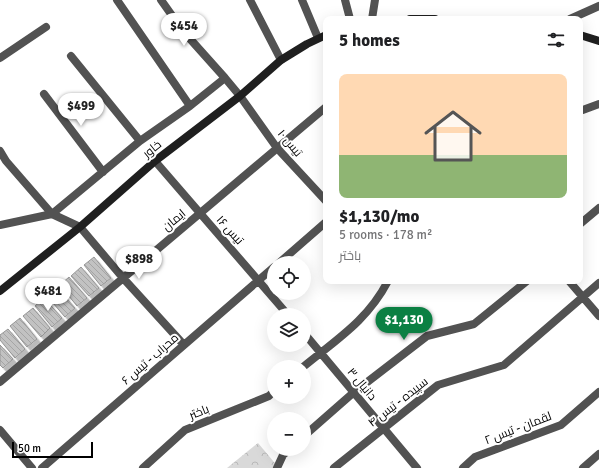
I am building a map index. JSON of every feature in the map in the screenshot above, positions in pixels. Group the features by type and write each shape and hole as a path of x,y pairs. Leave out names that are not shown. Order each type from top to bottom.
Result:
{"street":[{"path":"117,0 190,106"},
{"name":"تیس ۱۰","path":"161,0 183,31 240,96 278,148 323,198"},
{"path":"250,0 281,60"},
{"path":"302,0 318,38"},
{"path":"345,0 349,16"},
{"path":"372,16 375,0"},
{"path":"577,16 599,6"},
{"path":"0,58 46,27"},
{"name":"خاور","path":"0,291 80,227 154,161 240,96 281,60 323,36"},
{"path":"583,36 599,41"},
{"path":"71,56 140,141"},
{"path":"0,225 52,214 140,141 190,106 225,78"},
{"path":"44,94 103,172"},
{"path":"583,110 599,104"},
{"name":"ایمان","path":"0,382 323,110"},
{"path":"0,151 6,161 52,214 80,227 123,278 184,345"},
{"name":"تیس ۱۶","path":"154,161 282,308"},
{"path":"583,221 599,208"},
{"path":"287,256 323,225"},
{"name":"محراب - تیس ۶","path":"42,468 267,273"},
{"name":"سپیده - تیس ۴","path":"334,468 438,385 504,365 599,283"},
{"path":"311,360 363,318 373,306 386,284"},
{"path":"311,430 354,393 427,336 474,324 523,284"},
{"path":"572,284 599,316"},
{"path":"311,342 320,353"},
{"name":"دانیال ۳","path":"320,353 417,468"},
{"name":"لقمان - تیس ۲","path":"463,468 475,457 561,424 599,392"},
{"name":"باختر","path":"143,468 185,430 267,397"},
{"path":"0,430 32,468"},
{"path":"583,468 599,454"},
{"path":"277,468 283,456"}],"green space":[{"path":"258,443 267,454 267,456 269,456 279,468 227,468"}],"building":[{"path":"94,257 111,278 101,286 84,265"},
{"path":"81,267 99,288 89,296 71,276"},
{"path":"69,277 87,298 77,306 60,285"},
{"path":"57,288 75,308 65,317 47,296"},
{"path":"44,298 62,318 52,327 35,306"},
{"path":"33,308 50,328 41,337 23,316"},
{"path":"20,318 37,339 27,347 10,326"},
{"path":"8,329 25,349 15,358 0,340 0,335"},
{"path":"0,345 13,359 3,368 0,365"}]}
